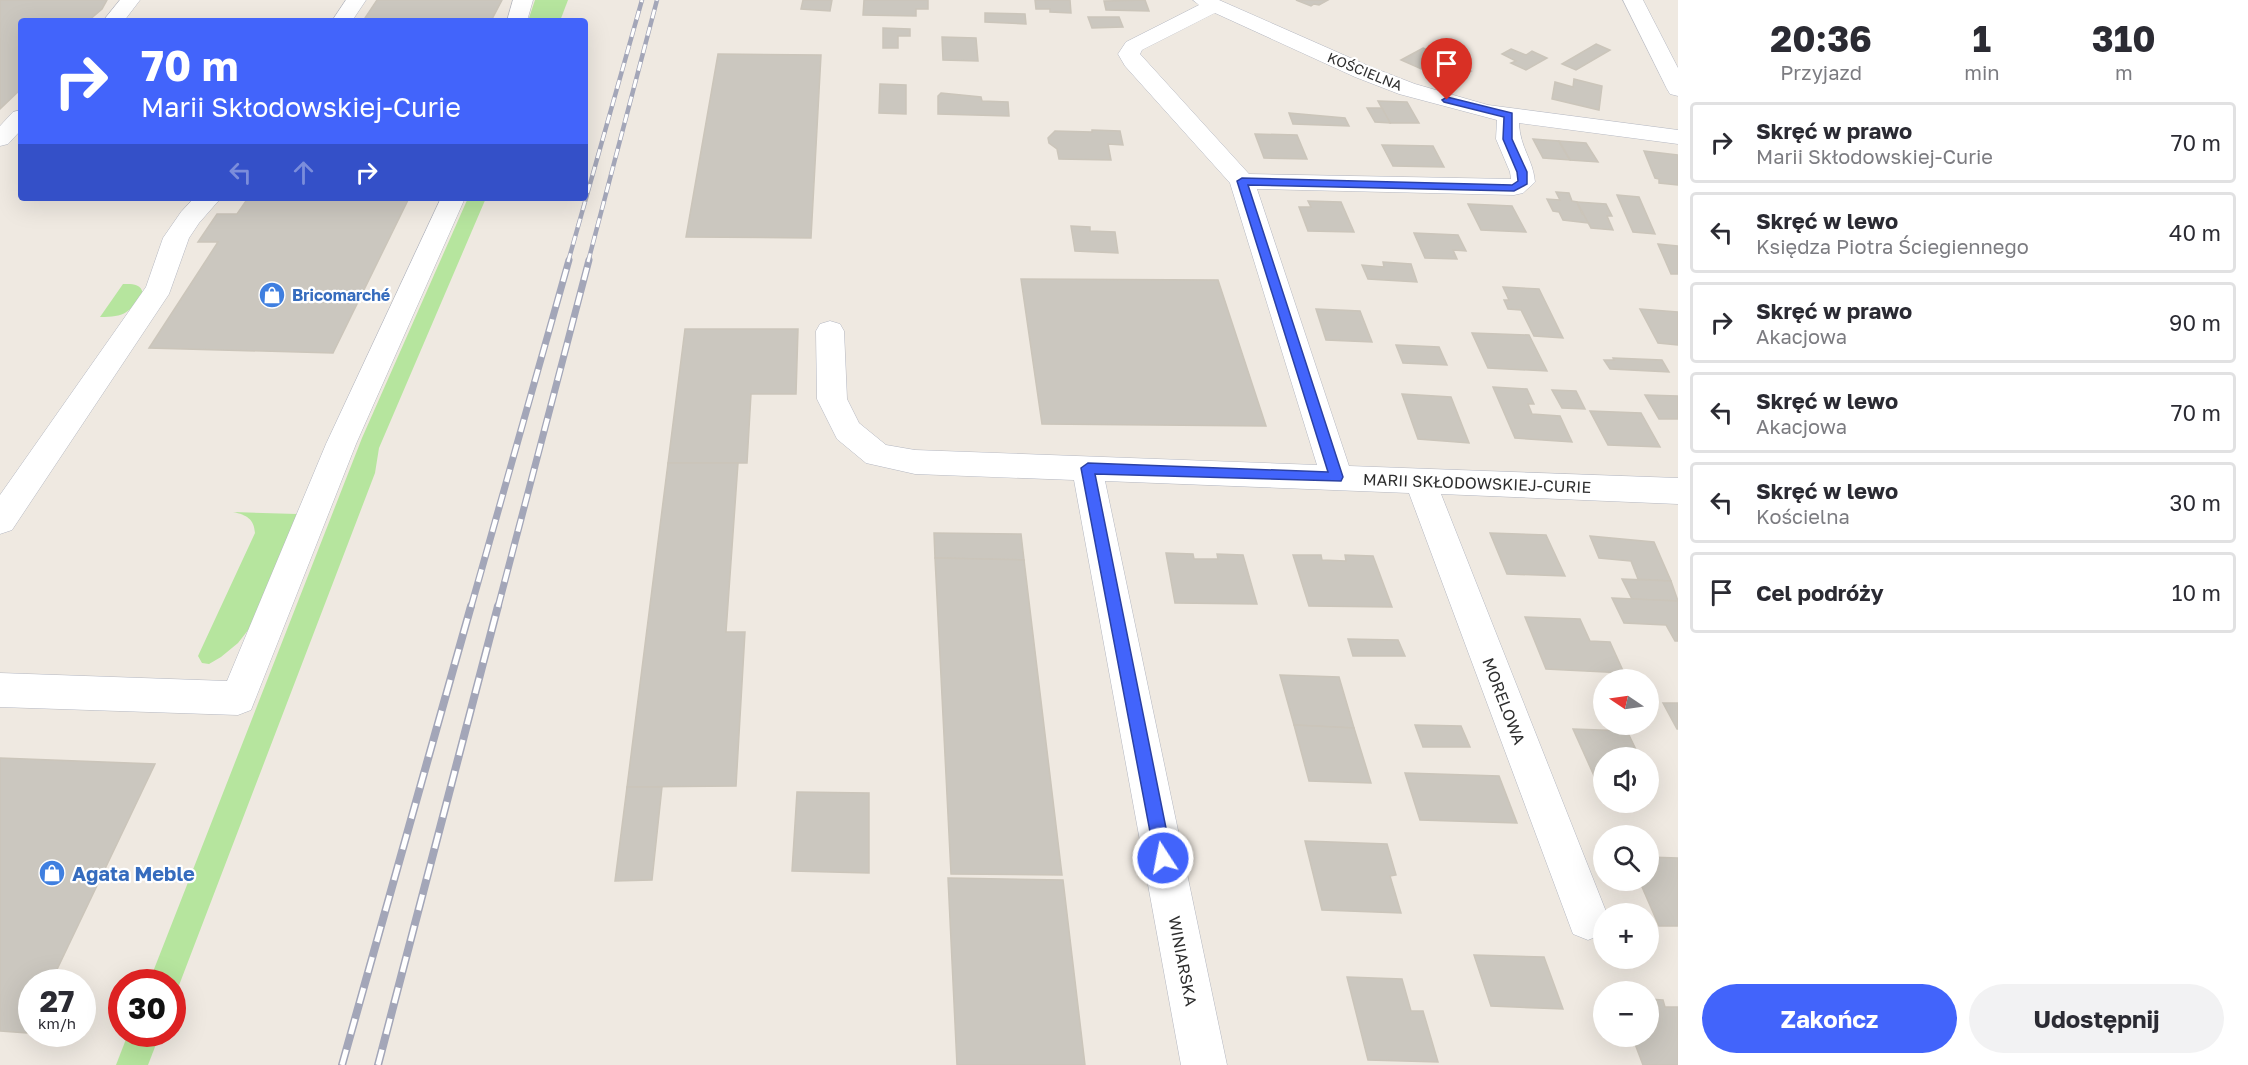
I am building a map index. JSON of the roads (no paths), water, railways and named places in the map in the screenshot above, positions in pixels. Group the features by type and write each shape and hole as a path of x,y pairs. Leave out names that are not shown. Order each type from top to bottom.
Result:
{"street":[{"path":"115,18 130,0"},
{"path":"344,18 356,0"},
{"path":"517,18 523,0"},
{"path":"1633,0 1678,89"},
{"path":"1208,3 1134,46 1129,54 1242,181 1337,477"},
{"name":"KOŚCIELNA","path":"1208,3 1335,51 1407,88 1486,112 1678,136"},
{"path":"1242,181 1514,188 1523,182 1522,172 1508,139 1508,115"},
{"path":"0,139 18,120"},
{"path":"0,521 159,288 171,246 196,208 205,201"},
{"path":"0,690 238,698 342,444 452,201"},
{"name":"MARII SKŁODOWSKIEJ-CURIE","path":"830,332 832,399 848,431 877,454 915,462 1337,477 1421,483 1678,490"},
{"name":"WINIARSKA","path":"1088,468 1204,1065"},
{"name":"MORELOWA","path":"1421,483 1588,919"}],"railway":[{"path":"588,191 642,0"},
{"path":"588,262 657,0"},
{"path":"568,262 585,201"},
{"path":"471,607 569,260"},
{"path":"498,607 589,260"},
{"path":"342,1065 471,606"},
{"path":"378,1065 498,606"}],"place":[{"name":"Bricomarché","path":"272,295"},
{"name":"Agata Meble","path":"52,873"}]}
